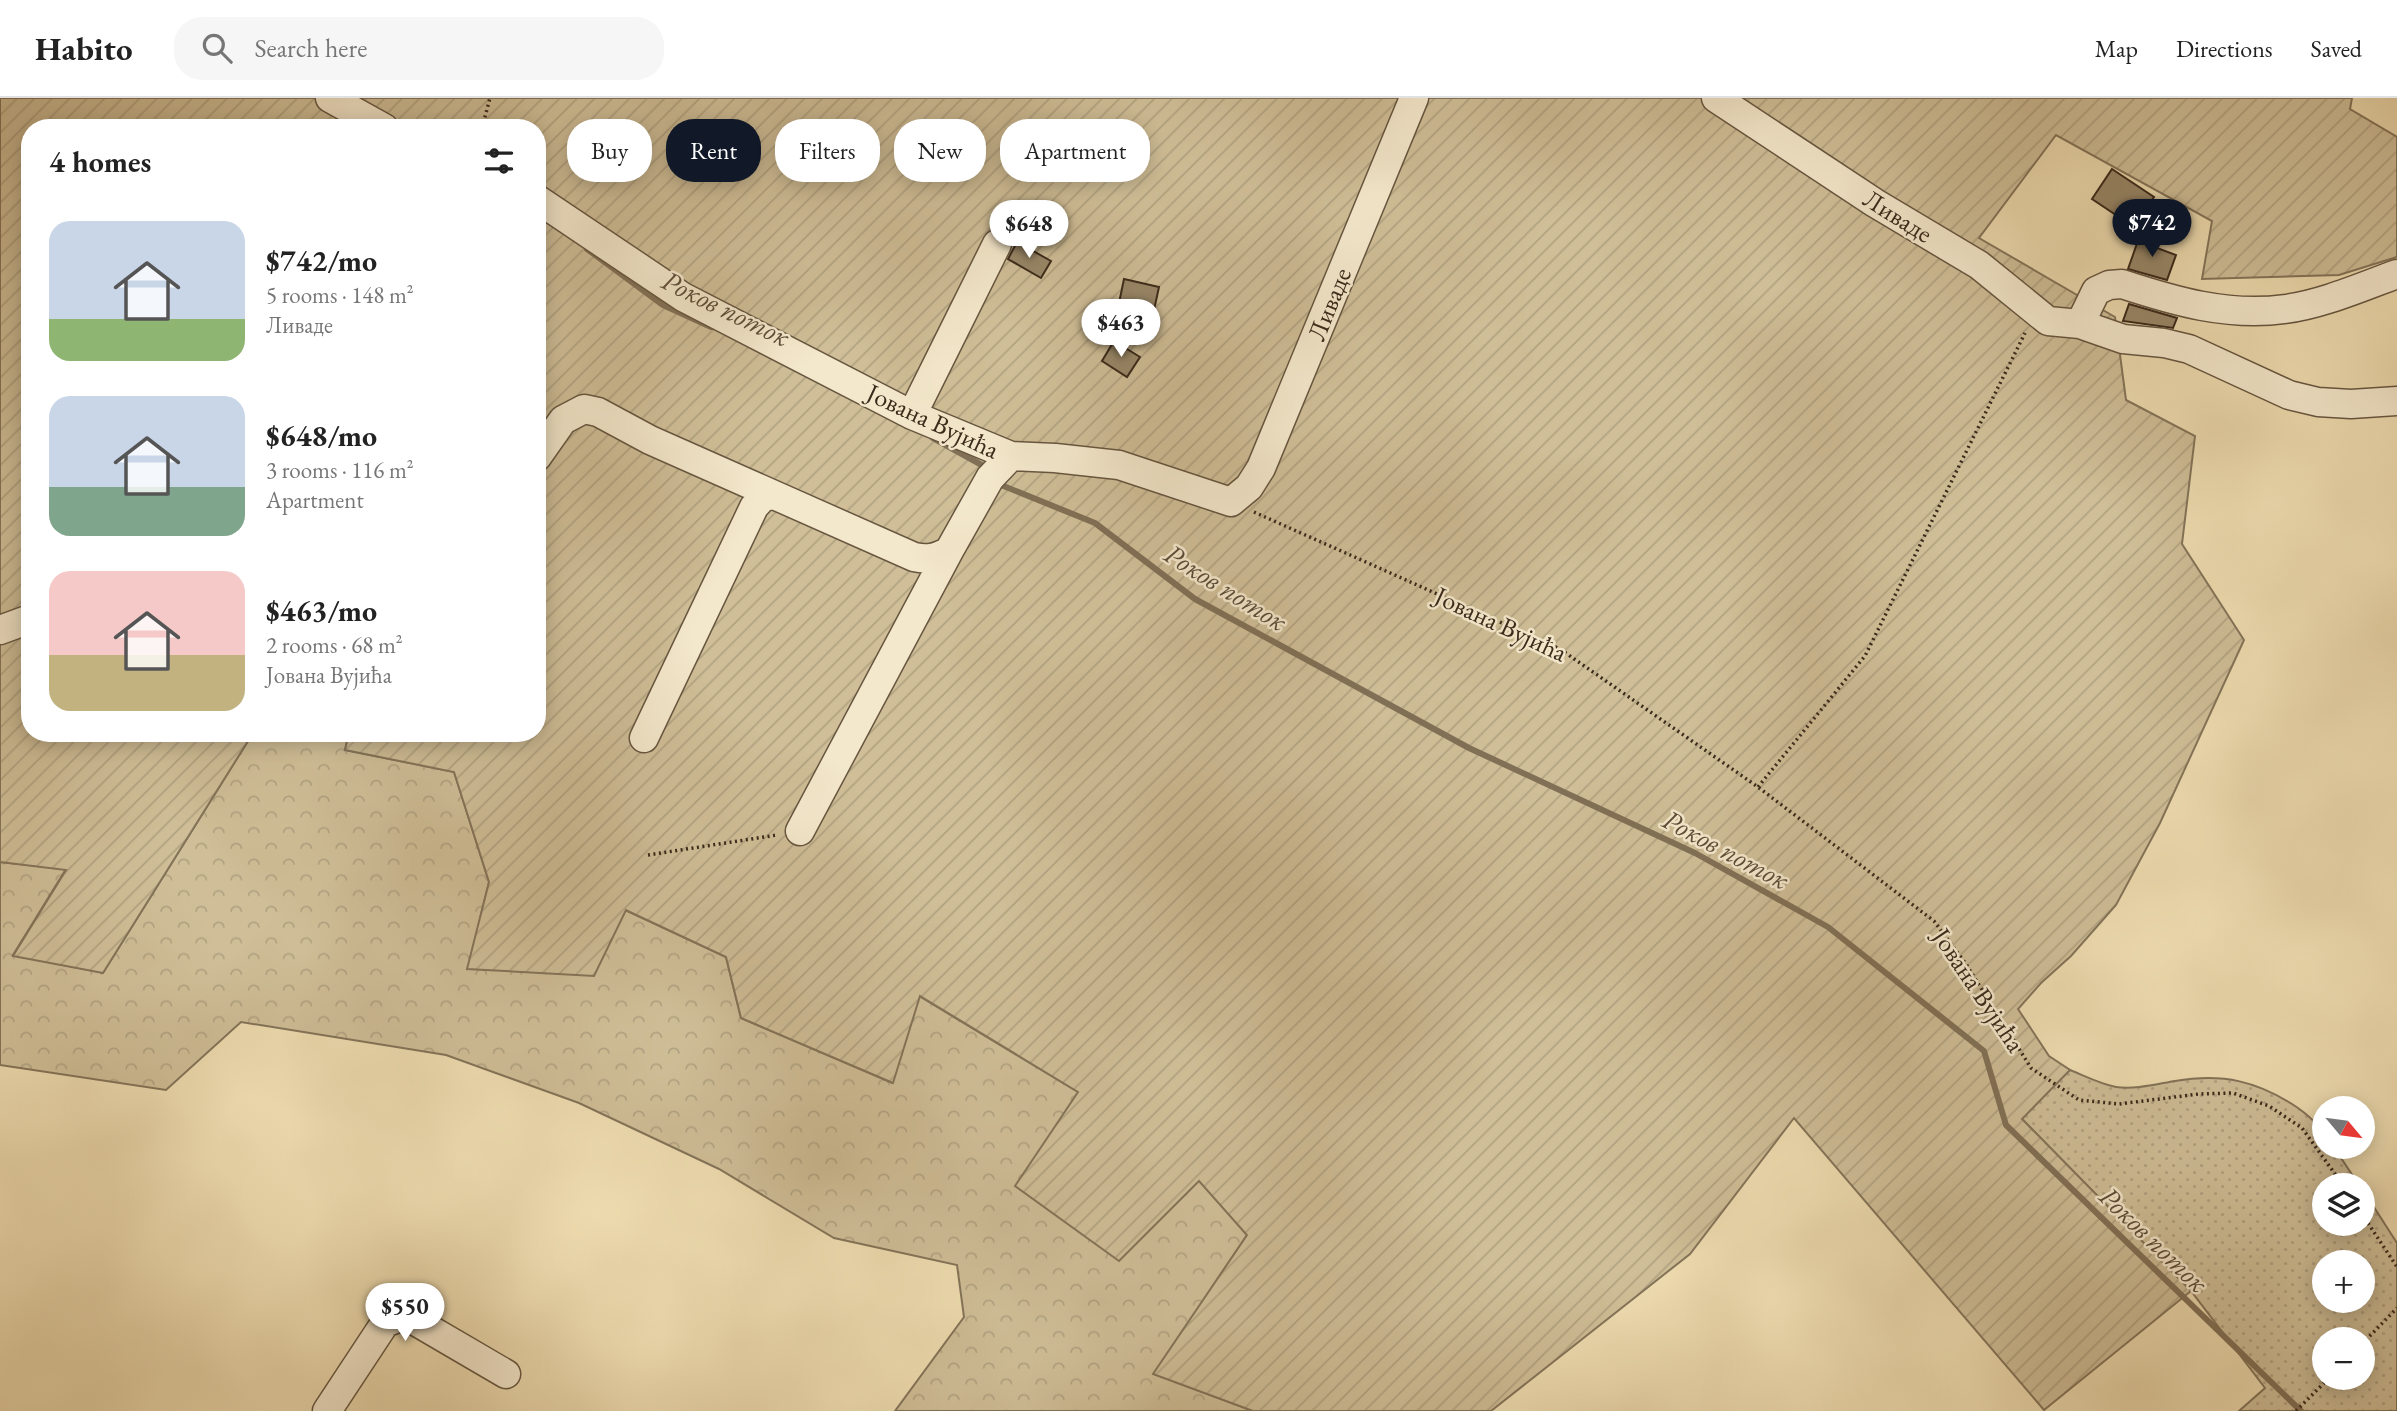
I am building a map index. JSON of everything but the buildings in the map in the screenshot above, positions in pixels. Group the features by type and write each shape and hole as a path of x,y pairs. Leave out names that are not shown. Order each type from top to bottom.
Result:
{"street":[{"path":"330,98 368,119"},
{"name":"Ливаде","path":"1231,502 1249,487 1271,446 1414,98"},
{"name":"Ливаде","path":"1716,98 1875,203 1979,265 2048,321 2080,324 2123,339 2164,343 2189,349 2289,396 2318,402 2351,404 2397,401"},
{"name":"Јована Вујића","path":"546,205 683,297 912,415 1011,456 1119,465 1231,502"},
{"path":"912,415 997,244"},
{"path":"2080,324 2096,291 2109,285 2122,284 2201,307 2284,309 2334,298 2397,274"},
{"path":"546,444 563,420 584,409 598,412 650,440 914,557 926,560 949,551"},
{"path":"800,831 990,478 1011,456"},
{"path":"645,738 754,507 763,497 774,495"},
{"path":"0,630 21,622"},
{"path":"327,1411 385,1324 405,1315 506,1374"}],"path":[{"path":"484,119 490,98"},
{"path":"1758,787 1865,656 2035,313"},
{"name":"Јована Вујића","path":"1231,502 1560,649 1758,787 1934,921 1966,964 2031,1068 2079,1100 2119,1104 2199,1094 2233,1093 2269,1106 2302,1128 2334,1173"},
{"path":"648,855 800,831"},
{"path":"2375,1234 2397,1267"},
{"path":"2375,1331 2397,1308"},
{"path":"2297,1411 2317,1390"}],"green space":[{"path":"0,98 2352,98 2350,109 2397,137 2397,257 2339,275 2202,279 2212,221 2056,135 1979,238 2115,317 2126,400 2195,436 2182,544 2244,640 2160,823 2116,905 2071,956 2041,983 2018,1009 2049,1056 2070,1070 2022,1119 2191,1291 2044,1410 1794,1118 1690,1254 1491,1411 1253,1411 1153,1374 1247,1235 1199,1181 1119,1261 1015,1186 1078,1092 920,996 893,1083 741,1018 726,957 626,910 594,976 467,969 489,882 454,772 345,750 347,742 546,742 546,119 21,119 21,742 247,742 103,973 13,956 66,870 0,862"},
{"path":"247,742 347,742 345,750 454,772 489,882 468,969 625,910 726,957 741,1018 892,1083 919,996 1078,1092 1200,1181 1247,1235 1154,1374 1253,1411 895,1411 964,1317 957,1265 834,1238 719,1169 579,1103 446,1055 241,1022 166,1090 0,1065 0,862 66,869 13,955 103,973"},
{"path":"2070,1070 2104,1084 2123,1088 2192,1079 2239,1081 2269,1091 2312,1120 2312,1159 2342,1159 2351,1173 2312,1173 2312,1236 2375,1236 2375,1209 2397,1243 2397,1411 2239,1411 2265,1388 2191,1291 2021,1118"}],"waterway":[{"name":"Роков поток","path":"587,249 663,305 711,327"},
{"name":"Роков поток","path":"933,438 980,464"},
{"name":"Роков поток","path":"1001,485 1095,523 1195,599 1469,748 1695,853 1828,927 1984,1051 2006,1125 2301,1411"}]}
